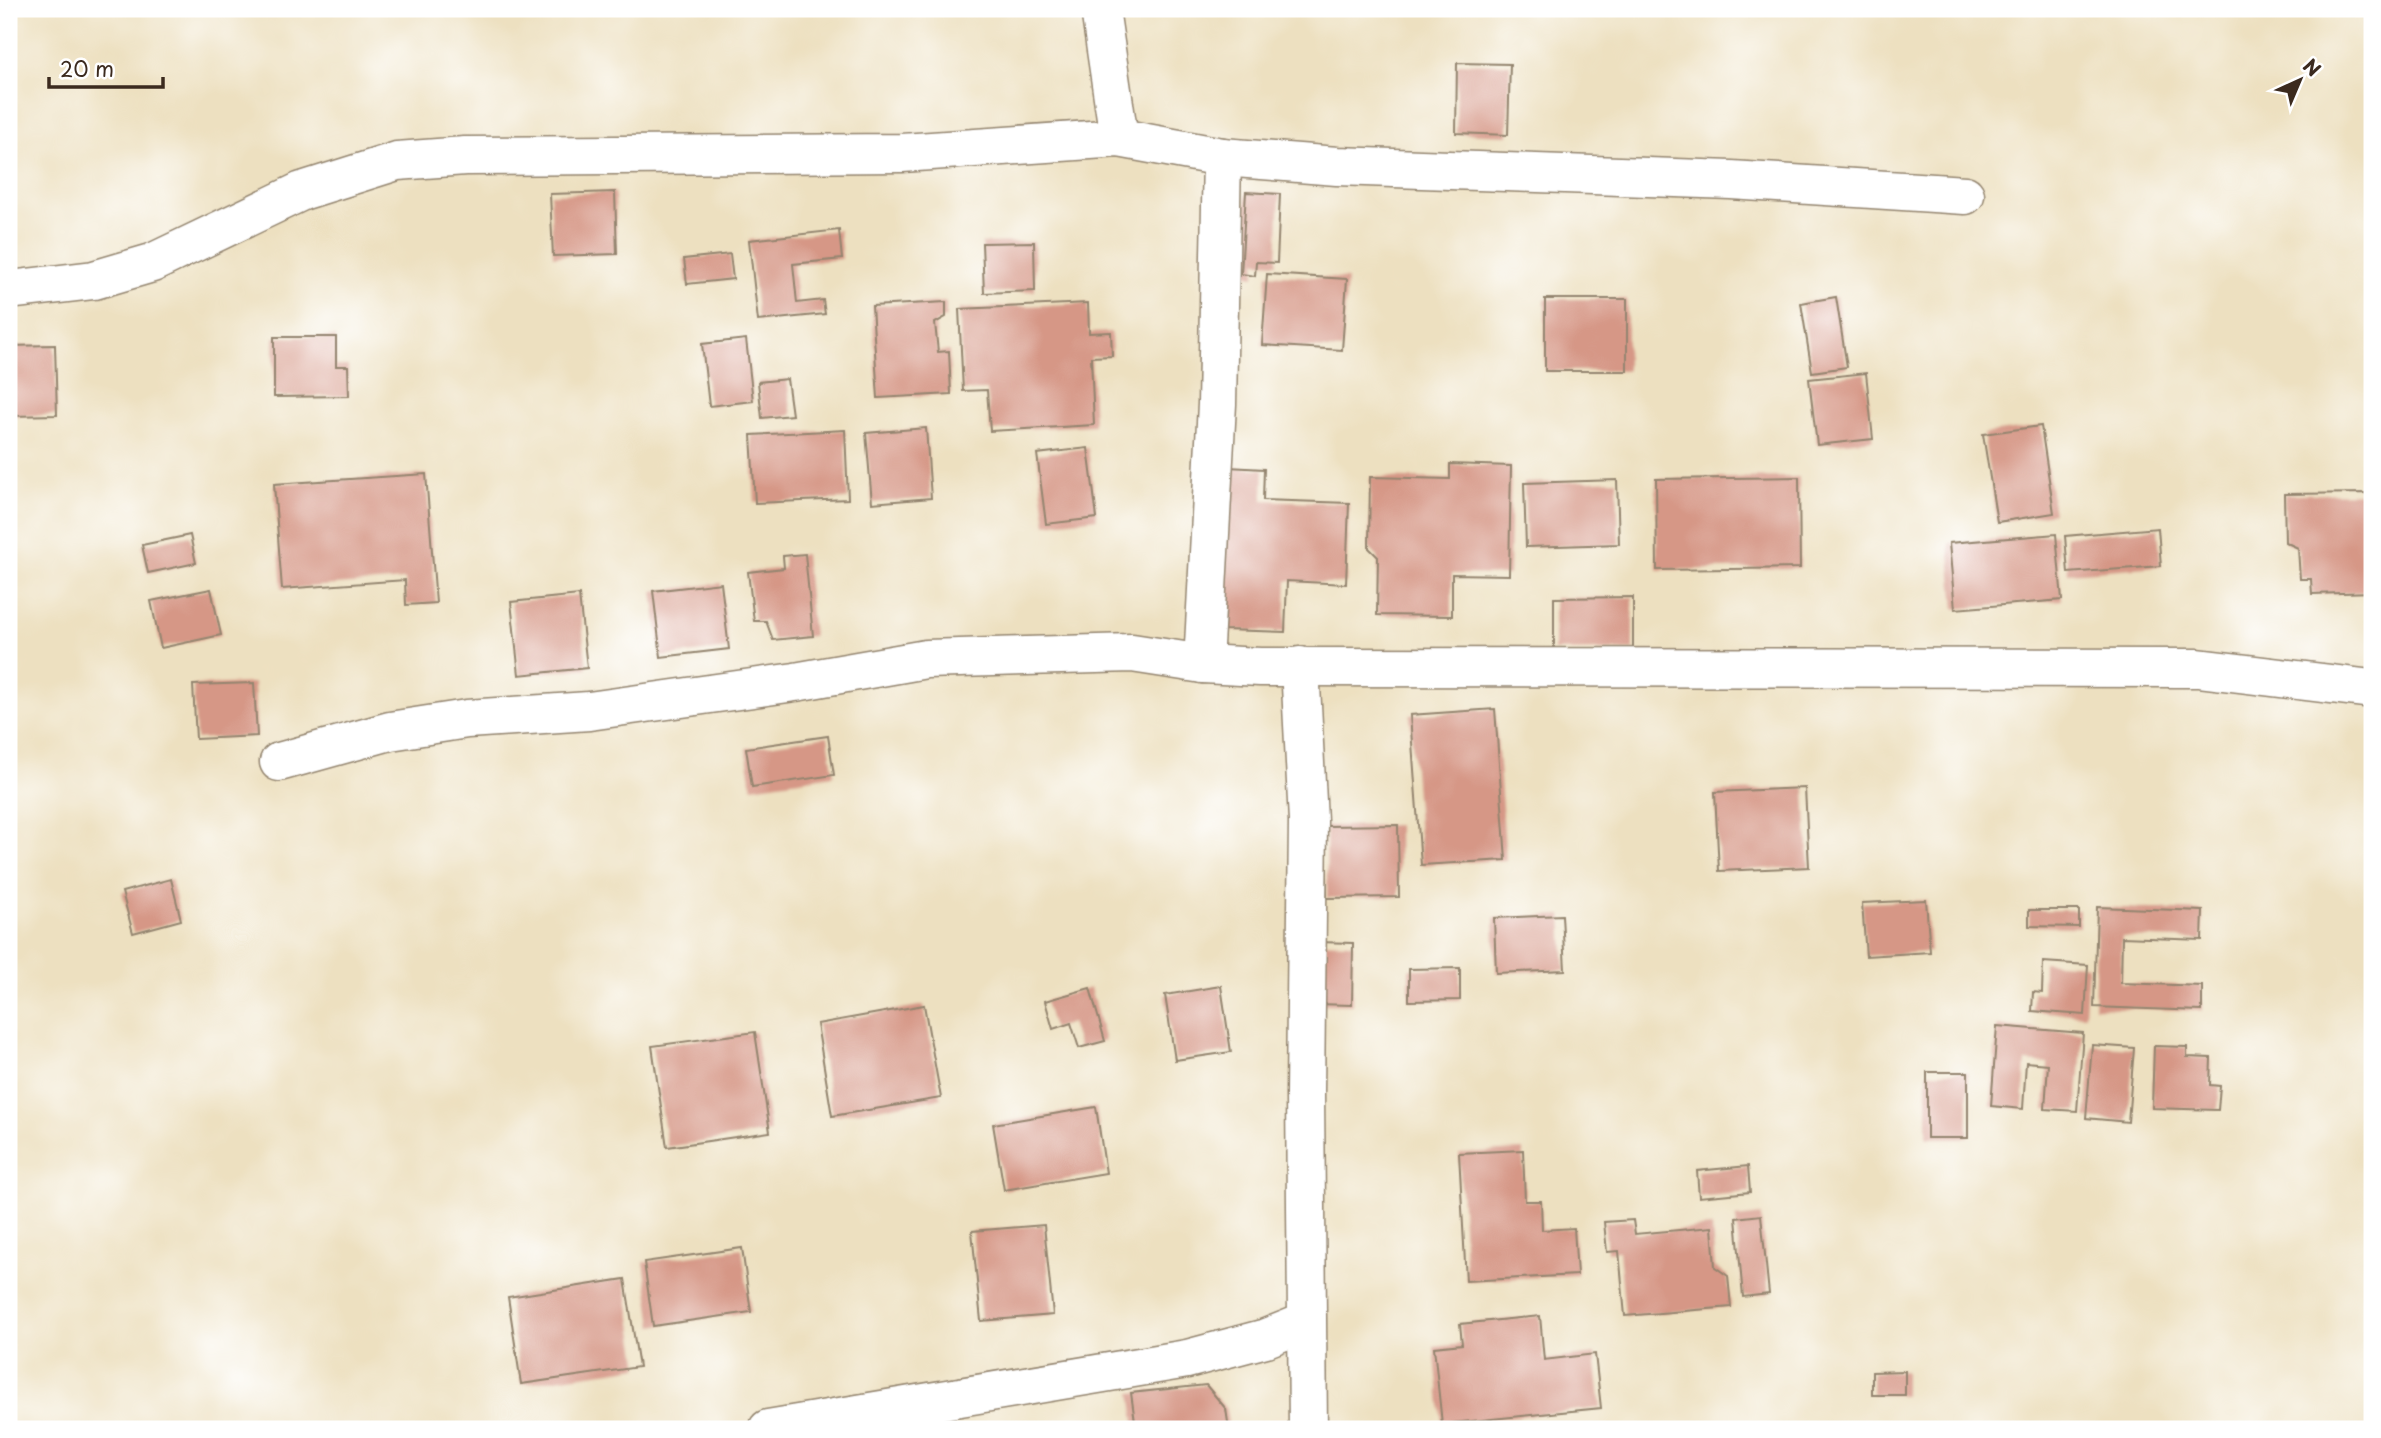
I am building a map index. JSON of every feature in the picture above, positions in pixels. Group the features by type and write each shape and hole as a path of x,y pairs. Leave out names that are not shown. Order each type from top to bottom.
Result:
{"street":[{"path":"1100,9 1119,138"},
{"path":"9,290 94,280 152,263 302,191 397,161 465,156 902,153 1119,138 1222,157 1392,168 1731,180 1965,195"},
{"path":"1203,664 1217,404 1222,157"},
{"path":"279,762 390,731 467,719 589,711 795,682 926,659 1132,653 1203,664 1300,666 2198,668 2372,689"},
{"path":"1300,666 1308,821 1308,1429"},
{"path":"768,1429 1187,1359 1266,1338 1306,1322"}],"building":[{"path":"1457,63 1510,64 1508,135 1456,133"},
{"path":"615,192 617,254 553,256 550,194"},
{"path":"1246,192 1280,194 1277,263 1256,262 1255,276 1241,274"},
{"path":"839,230 842,259 793,264 797,303 823,300 825,314 758,321 749,240"},
{"path":"1034,242 1035,291 984,293 982,243"},
{"path":"730,254 733,279 687,284 684,259"},
{"path":"1267,274 1347,279 1342,350 1262,345"},
{"path":"1836,297 1847,367 1812,372 1801,303"},
{"path":"1545,299 1627,299 1627,371 1545,371"},
{"path":"946,302 946,317 935,323 938,352 949,351 951,394 878,398 872,306"},
{"path":"1088,303 1089,333 1111,332 1112,356 1091,357 1094,425 990,431 987,390 963,391 959,309"},
{"path":"274,337 336,337 336,366 348,366 349,396 274,397"},
{"path":"746,339 753,401 709,406 702,344"},
{"path":"55,345 57,415 9,416 9,346"},
{"path":"1866,373 1873,439 1817,445 1809,379"},
{"path":"787,379 792,415 762,418 758,382"},
{"path":"2041,426 2054,513 1997,522 1983,434"},
{"path":"926,428 931,498 872,503 866,433"},
{"path":"845,430 848,499 755,503 751,435"},
{"path":"1088,448 1097,518 1046,524 1037,454"},
{"path":"1450,464 1511,466 1509,575 1452,574 1452,616 1377,615 1378,557 1369,548 1370,477 1450,479"},
{"path":"1228,467 1264,469 1263,500 1349,503 1346,584 1287,581 1285,632 1224,630"},
{"path":"426,474 436,603 406,605 405,580 282,589 274,484"},
{"path":"1799,477 1800,568 1657,570 1656,479"},
{"path":"1617,480 1619,544 1526,547 1524,483"},
{"path":"2372,493 2372,592 2312,594 2311,579 2300,579 2298,548 2285,542 2284,494"},
{"path":"2158,528 2161,566 2068,573 2065,536"},
{"path":"2056,534 2062,600 1955,609 1949,543"},
{"path":"190,535 196,563 148,573 142,545"},
{"path":"805,554 813,636 773,640 766,621 754,621 748,572 784,568 783,556"},
{"path":"721,583 729,649 661,657 653,591"},
{"path":"211,589 221,635 161,648 151,601"},
{"path":"579,595 587,668 519,675 511,602"},
{"path":"1633,597 1633,650 1554,651 1554,598"},
{"path":"254,683 257,736 196,739 193,685"},
{"path":"1495,709 1506,860 1421,865 1410,715"},
{"path":"828,736 834,775 752,787 746,748"},
{"path":"1805,788 1809,867 1719,871 1715,792"},
{"path":"1398,825 1399,897 1327,898 1326,826"},
{"path":"171,879 181,920 133,933 122,892"},
{"path":"1926,900 1930,952 1866,956 1862,903"},
{"path":"2097,907 2203,911 2202,940 2122,937 2121,983 2202,986 2202,1011 2094,1007"},
{"path":"2029,910 2079,910 2079,927 2029,926"},
{"path":"1562,915 1565,970 1496,973 1494,918"},
{"path":"1318,942 1353,943 1352,1005 1316,1004"},
{"path":"2043,962 2088,965 2085,1015 2032,1011 2033,992 2042,993"},
{"path":"1460,968 1460,1000 1409,1001 1409,969"},
{"path":"1221,986 1231,1052 1175,1060 1165,995"},
{"path":"1090,988 1105,1041 1079,1048 1071,1023 1053,1029 1045,1001"},
{"path":"924,1005 941,1098 832,1116 817,1024"},
{"path":"1997,1026 2083,1033 2077,1111 2045,1109 2048,1064 2026,1062 2023,1109 1991,1106"},
{"path":"755,1032 770,1132 667,1147 652,1046"},
{"path":"2092,1045 2134,1048 2128,1122 2086,1118"},
{"path":"2154,1046 2187,1047 2187,1057 2211,1058 2210,1085 2220,1086 2218,1110 2152,1108"},
{"path":"1927,1072 1968,1072 1968,1138 1927,1138"},
{"path":"1096,1107 1106,1173 1004,1190 993,1124"},
{"path":"1523,1150 1525,1201 1541,1201 1542,1230 1574,1228 1577,1275 1466,1281 1459,1153"},
{"path":"1748,1166 1750,1192 1699,1197 1697,1171"},
{"path":"1761,1215 1769,1294 1743,1297 1736,1218"},
{"path":"1633,1220 1635,1234 1712,1227 1715,1267 1728,1276 1731,1307 1625,1316 1619,1251 1607,1252 1604,1222"},
{"path":"1044,1225 1053,1315 981,1321 972,1231"},
{"path":"742,1248 751,1312 653,1326 644,1262"},
{"path":"625,1279 639,1367 521,1384 508,1297"},
{"path":"1540,1316 1544,1360 1595,1354 1601,1408 1442,1424 1434,1347 1462,1344 1460,1324"},
{"path":"1905,1371 1905,1395 1872,1395 1872,1372"},
{"path":"1206,1385 1226,1409 1229,1429 1136,1429 1131,1393"}]}
